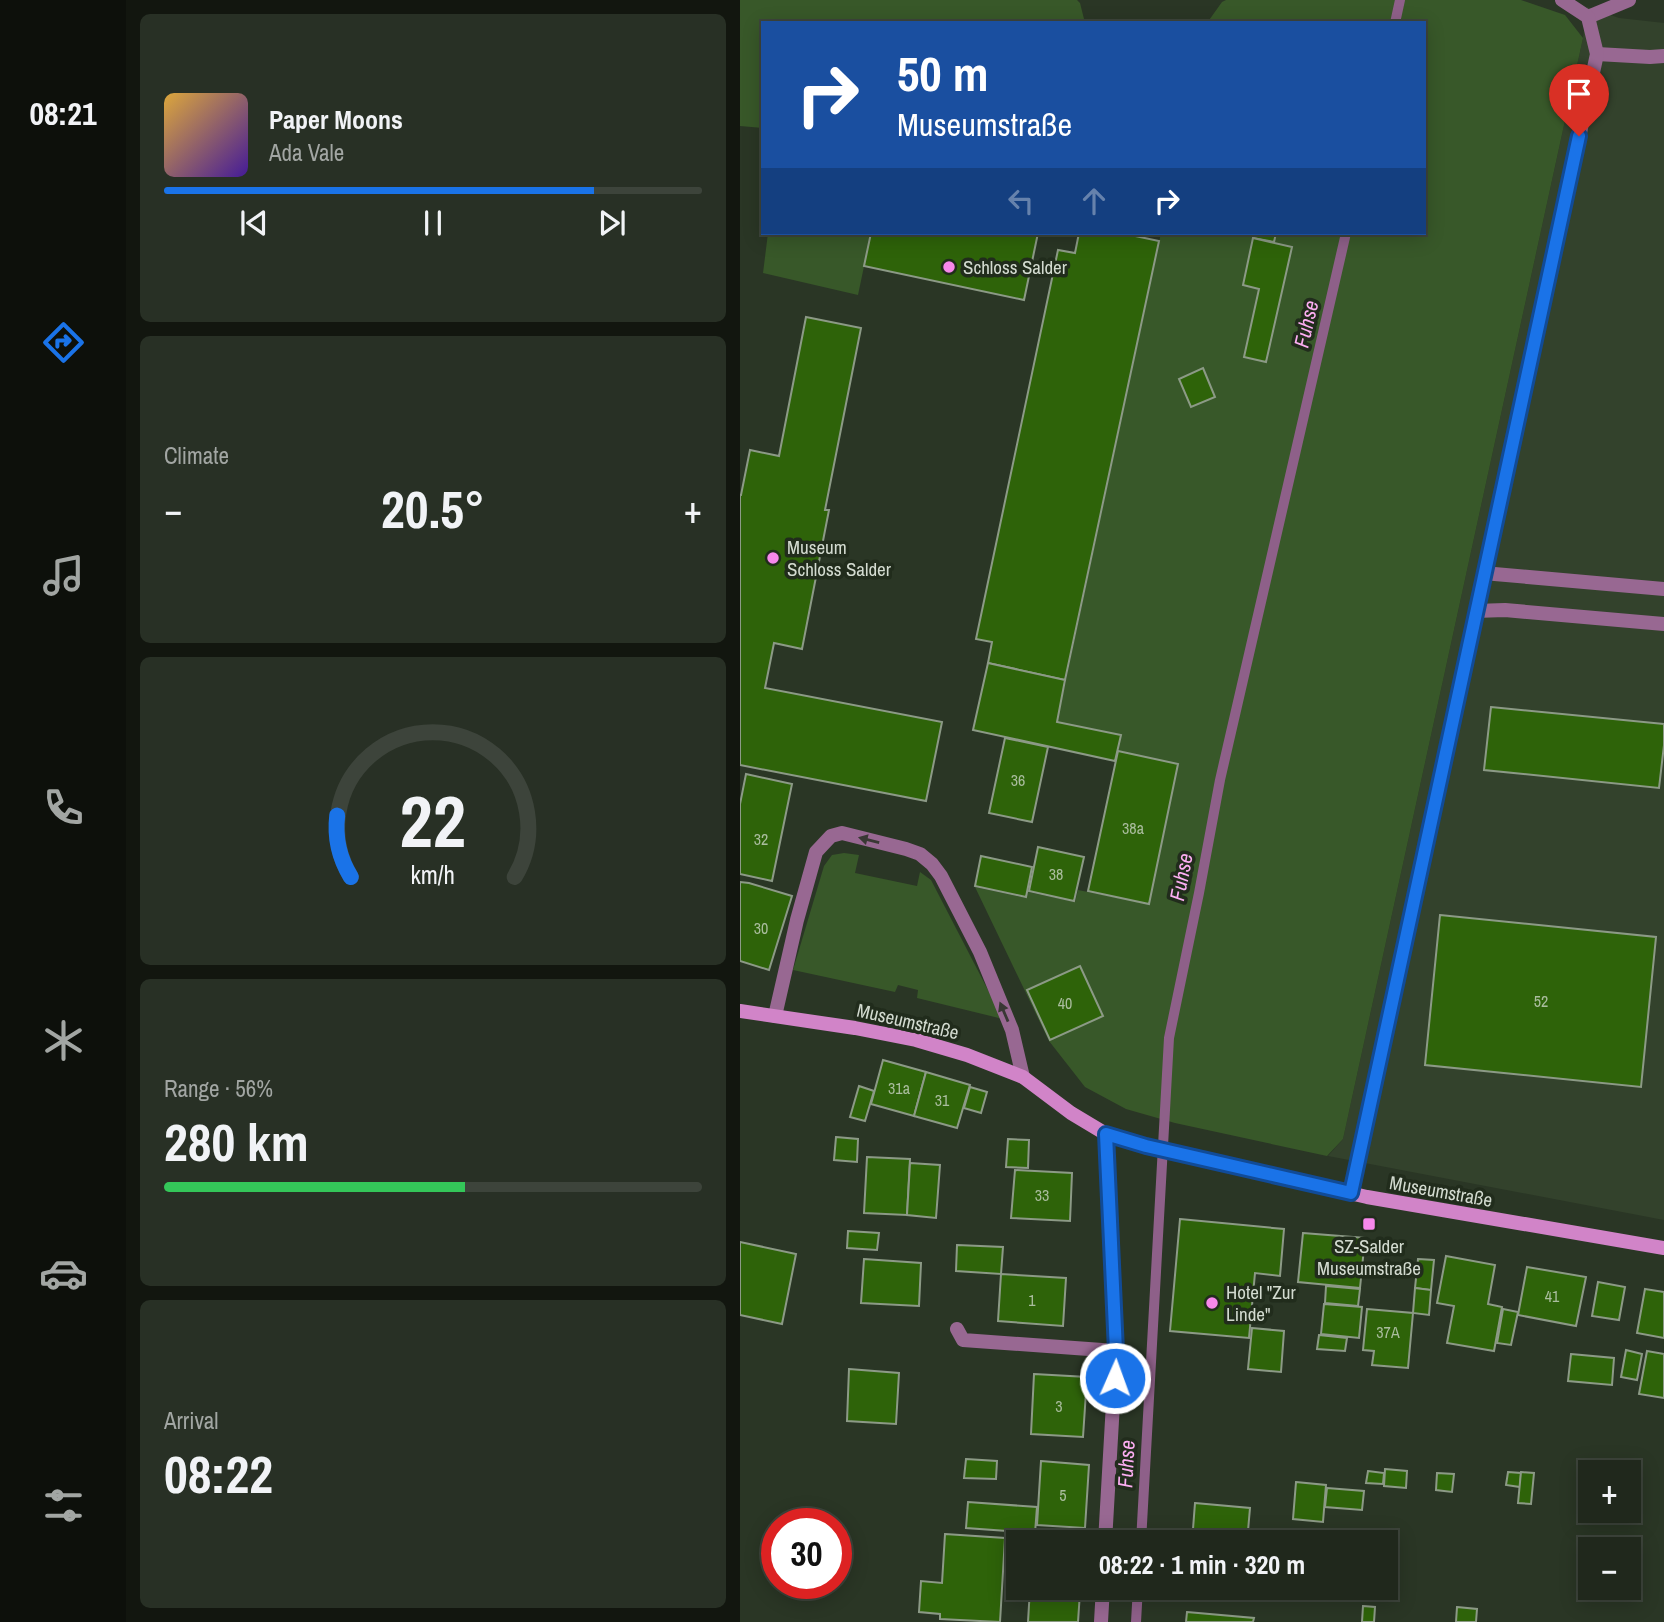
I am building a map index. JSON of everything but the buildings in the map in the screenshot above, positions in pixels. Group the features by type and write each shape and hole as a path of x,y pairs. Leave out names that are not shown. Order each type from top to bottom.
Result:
{"main road":[{"name":"Museumstraße","path":"740,1011 827,1023 916,1040 967,1055 1023,1077 1106,1134 1146,1146 1367,1197 1664,1248"}],"street":[{"path":"1351,1193 1596,54 1588,17 1561,0"},
{"path":"1588,17 1629,0"},
{"path":"1596,54 1664,56"},
{"path":"1483,573 1664,589"},
{"path":"1475,611 1505,610 1664,624"},
{"path":"775,1016 816,852 831,836 842,833 880,842 920,855 932,864 941,877 980,952 1012,1030 1023,1077"},
{"path":"1106,1134 1116,1351 1106,1530"},
{"path":"957,1329 963,1340 1116,1351"},
{"path":"1101,1622 1102,1600"}],"shaded area":[{"path":"1587,7 1619,18 1664,23 1664,1220 1328,1156 1343,1139 1583,38"}],"green space":[{"path":"740,0 1077,0 1080,3 1084,21 761,21 761,128 740,126"},
{"path":"1521,0 1565,15 1583,38 1343,1139 1327,1156 1175,1123 1126,1109 1085,1087 1049,1041 975,887 1026,898 1028,892 1075,902 1078,890 1149,904 1178,765 1118,751 1120,735 1057,722 1161,235 1426,235 1426,21 1208,21 1222,2"},
{"path":"768,235 871,235 858,295 763,273"},
{"path":"832,855 859,855 855,873 917,886 920,872 931,880 1003,1019 917,998 918,990 898,985 895,992 793,970 824,866"}],"waterway":[{"name":"Fuhse","path":"1395,21 1400,0"},
{"name":"Fuhse","path":"1142,1530 1169,1038 1220,780 1346,235"},
{"name":"Fuhse","path":"1136,1622 1137,1600"}],"place":[{"name":"Schloss Salder","path":"949,267"},
{"name":"Museum Schloss Salder","path":"773,558"},
{"name":"SZ-Salder Museumstraße","path":"1369,1224"},
{"name":"Hotel \"Zur Linde\"","path":"1212,1303"}],"route":[{"path":"1115,1378 1106,1134 1146,1146 1351,1193 1579,136"}]}
